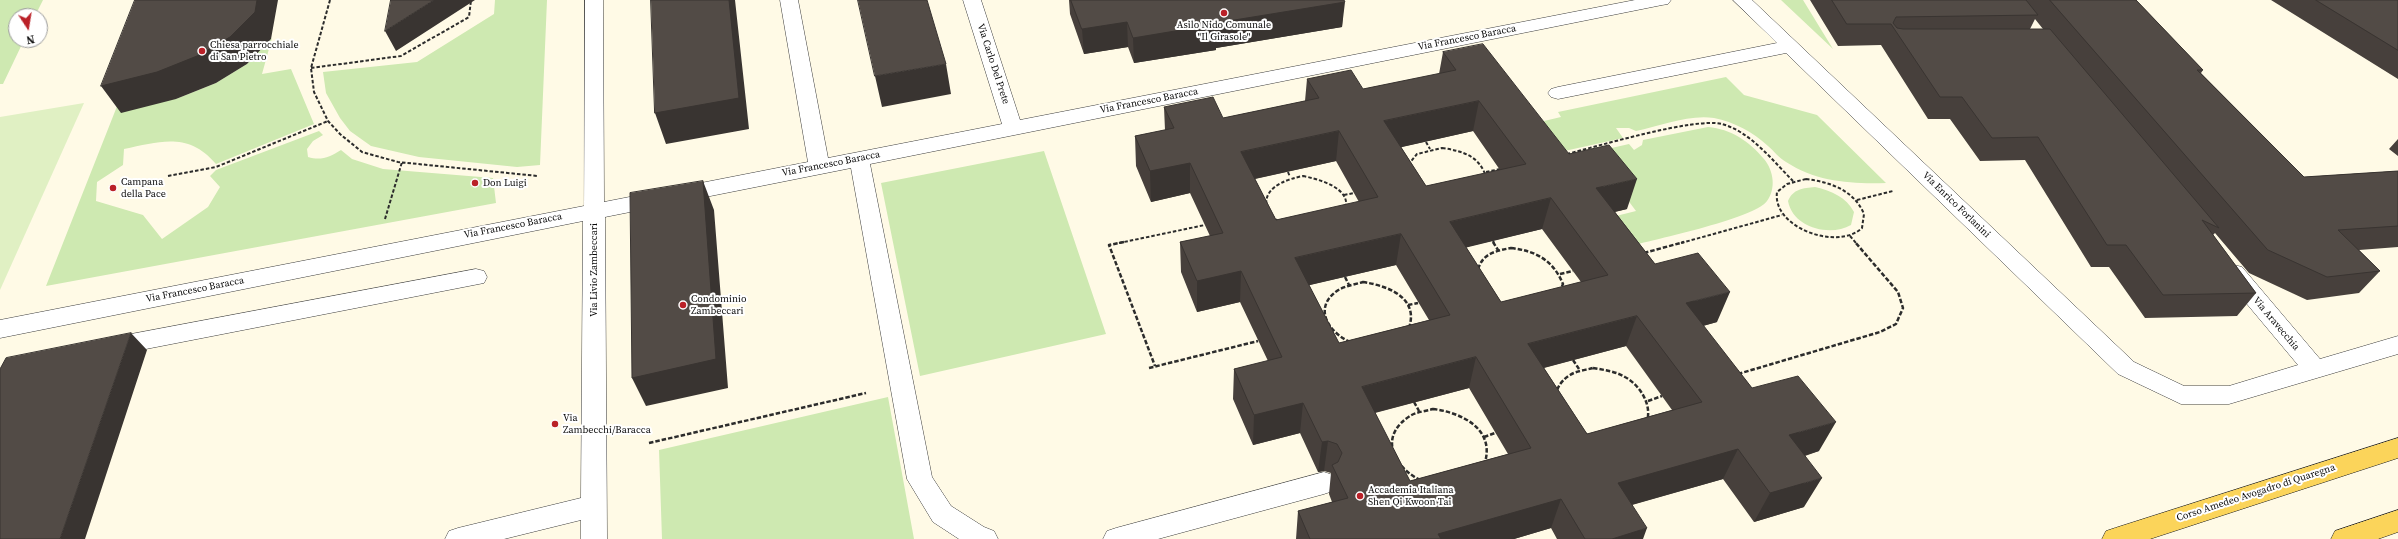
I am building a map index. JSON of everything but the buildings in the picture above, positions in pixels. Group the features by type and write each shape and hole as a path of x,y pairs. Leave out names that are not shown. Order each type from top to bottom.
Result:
{"main road":[{"name":"Corso Amedeo Avogadro di Quaregna","path":"2115,539 2398,448"},
{"path":"2344,539 2398,521"}],"street":[{"name":"Via Livio Zambeccari","path":"594,0 594,539"},
{"path":"789,0 819,166"},
{"name":"Via Carlo Del Prete","path":"972,0 1013,128"},
{"name":"Via Francesco Baracca","path":"0,329 1662,0"},
{"name":"Via Enrico Forlanini","path":"1742,0 2126,368 2181,395 2229,395 2315,370"},
{"path":"1558,93 1791,46"},
{"path":"859,158 920,479 942,514 976,536 985,539"},
{"name":"Via Aravecchia","path":"2224,261 2315,370"},
{"path":"91,350 476,277"},
{"path":"2315,370 2398,345"},
{"path":"1116,539 1324,483"},
{"path":"458,539 594,506"}],"path":[{"path":"330,0 311,68 314,92 328,122 362,152 402,162 538,176"},
{"path":"311,68 401,56 469,17 471,0"},
{"path":"168,176 216,167 328,122"},
{"path":"1565,154 1692,124 1722,124 1750,138 1793,181"},
{"path":"1426,142 1430,149"},
{"path":"1442,148 1465,152 1482,164 1486,172 1487,181 1483,189 1464,199 1439,198 1427,194 1410,180 1409,164 1413,157 1430,149 1442,148"},
{"path":"384,222 402,162"},
{"path":"1486,172 1500,169"},
{"path":"1288,172 1290,178"},
{"path":"1303,176 1328,181 1344,195 1346,204 1345,212 1331,226 1319,230 1294,230 1283,225 1268,212 1265,203 1267,194 1272,187 1290,178 1303,176"},
{"path":"1405,181 1410,180"},
{"path":"1793,181 1820,181 1846,191 1857,200 1863,208 1865,217 1864,225 1850,236 1836,238 1816,235 1792,224 1782,215 1777,206 1778,191 1784,185 1793,181"},
{"path":"1857,200 1894,191"},
{"path":"1344,195 1354,193"},
{"path":"1464,199 1467,202"},
{"path":"1643,254 1782,215"},
{"path":"1155,366 1109,245 1205,225"},
{"path":"1319,230 1322,235"},
{"path":"1733,376 1880,332 1896,324 1903,308 1898,292 1850,236"},
{"path":"1493,241 1498,250"},
{"path":"1523,249 1535,253 1555,266 1560,274 1563,284 1561,292 1548,305 1538,309 1525,310 1511,308 1488,297 1480,288 1476,278 1476,269 1480,260 1498,250 1523,249"},
{"path":"1560,274 1573,271"},
{"path":"1345,276 1349,284"},
{"path":"1363,282 1377,284 1401,296 1408,305 1412,315 1410,325 1405,335 1396,342 1384,347 1357,346 1344,341 1334,334 1327,325 1323,315 1325,305 1330,296 1349,284 1363,282"},
{"path":"1474,289 1480,288"},
{"path":"1408,305 1418,302"},
{"path":"1538,309 1542,314"},
{"path":"1149,368 1258,341"},
{"path":"1384,347 1387,353"},
{"path":"1573,360 1579,370"},
{"path":"1593,368 1622,375 1634,383 1648,401 1650,416 1646,426 1639,435 1627,440 1612,442 1597,440 1569,426 1560,415 1556,403 1555,392 1560,382 1567,374 1593,368"},
{"path":"649,443 903,384"},
{"path":"1648,401 1662,396"},
{"path":"1414,402 1419,411"},
{"path":"1433,409 1463,417 1475,425 1484,437 1488,448 1487,460 1482,471 1473,480 1460,485 1432,486 1417,481 1406,473 1397,462 1392,450 1392,438 1396,426 1406,417 1419,411 1433,409"},
{"path":"1484,437 1495,433"},
{"path":"1627,440 1629,444"},
{"path":"1460,485 1462,490"}],"green space":[{"path":"0,0 43,0 39,8 8,8 8,48 20,48 3,84 0,84"},
{"path":"159,0 176,99 216,83 247,64 272,38 262,74 291,69 314,124 216,164 206,154 185,143 150,143 124,149 123,165 97,182 96,201 143,215 162,239 208,207 220,187 210,176 216,170 319,131 323,135 313,141 307,149 308,157 317,159 325,158 341,150 352,159 383,169 493,178 496,203 46,286"},
{"path":"495,0 547,0 540,165 517,167 419,157 371,146 350,131 340,118 326,93 323,72 417,62 494,14"},
{"path":"1781,0 1803,0 1833,49"},
{"path":"1726,77 1744,95 1817,115 1886,183 1847,182 1822,178 1810,174 1783,160 1762,141 1743,128 1729,122 1705,117 1675,121 1636,131 1629,128 1616,128 1623,138 1524,160 1527,125 1561,117 1558,112"},
{"path":"84,103 0,290 0,117"},
{"path":"1708,127 1724,130 1746,141 1764,159 1770,169 1773,180 1772,191 1767,201 1758,208 1743,215 1722,222 1622,248 1600,220 1636,211 1615,183 1529,167 1629,144 1634,150 1642,145 1643,140"},
{"path":"1044,151 1106,334 920,376 881,183"},
{"path":"1815,187 1838,195 1847,202 1854,212 1851,225 1842,229 1823,230 1805,224 1797,218 1791,210 1788,201 1790,197 1799,190"},
{"path":"888,397 914,539 662,539 659,450"}],"place":[{"name":"Asilo Nido Comunale \"Il Girasole\"","path":"1224,13"},
{"name":"Chiesa parrocchiale di San Pietro","path":"202,51"},
{"name":"Don Luigi","path":"475,183"},
{"name":"Campana della Pace","path":"113,188"},
{"name":"Condominio Zambeccari","path":"683,305"},
{"name":"Via Zambecchi/Baracca","path":"555,424"},
{"name":"Accademia Italiana Shen Qi Kwoon Tai","path":"1360,496"}]}
